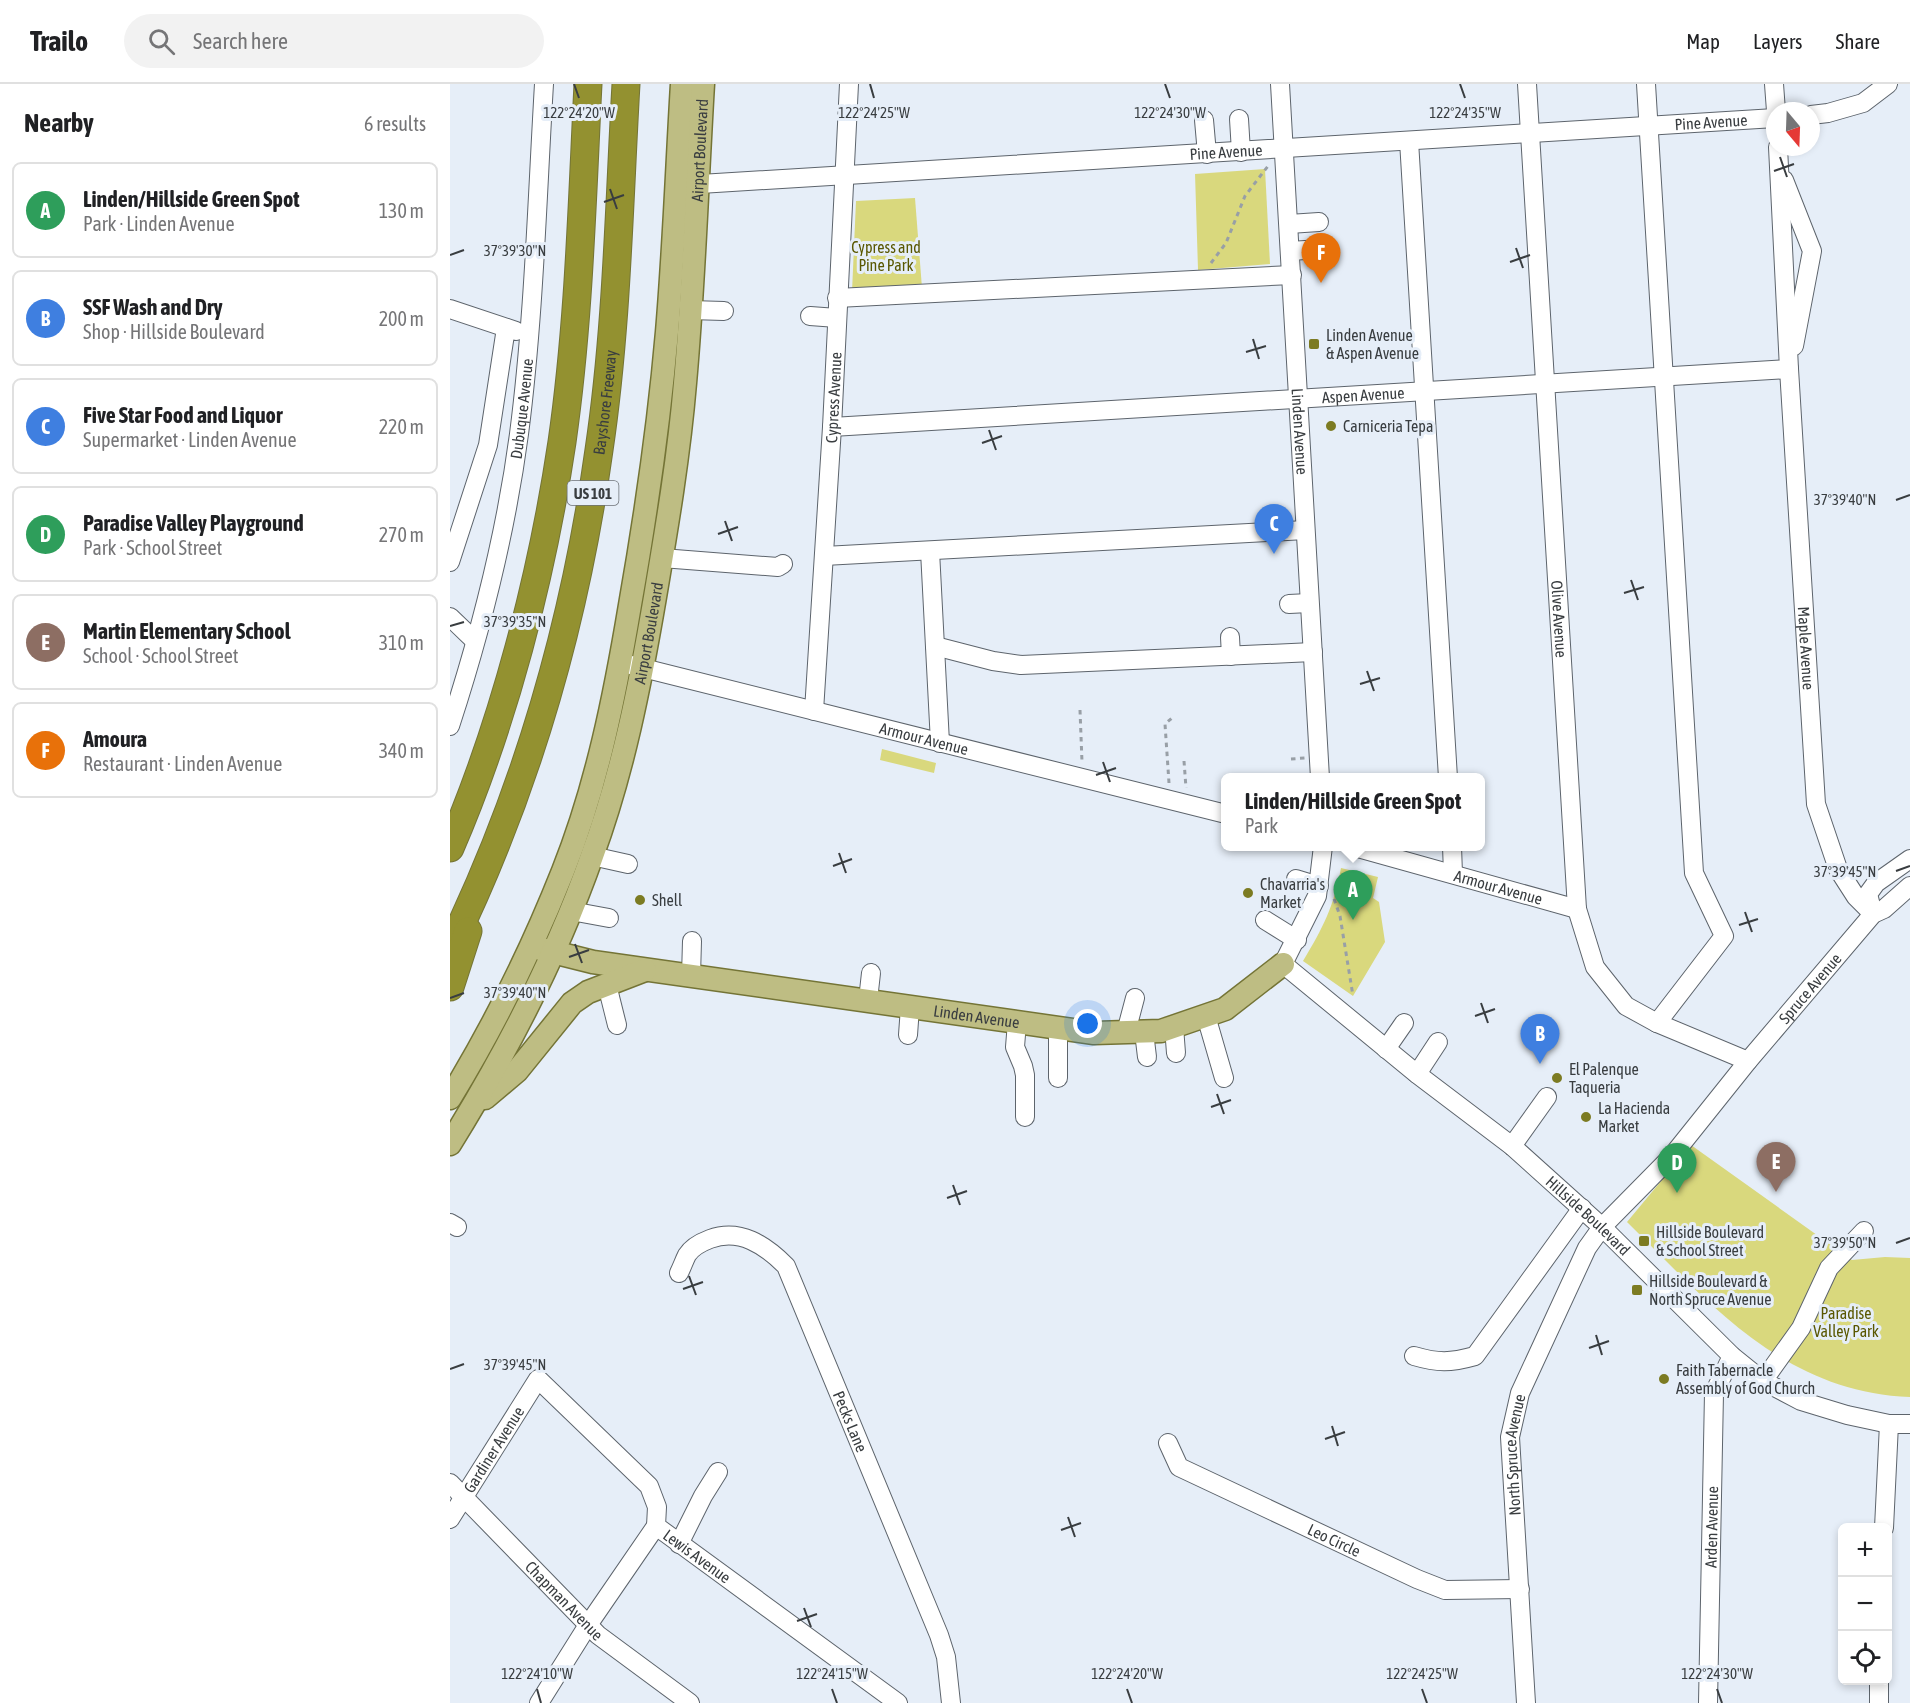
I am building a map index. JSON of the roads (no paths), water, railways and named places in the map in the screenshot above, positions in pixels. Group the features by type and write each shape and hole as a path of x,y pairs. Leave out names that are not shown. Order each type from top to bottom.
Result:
{"highway":[{"name":"US 101","path":"450,848 479,772 517,652 551,503 562,441 569,378 587,84"},
{"name":"Bayshore Freeway","path":"450,948 493,853 518,786 541,717 575,588 600,449 609,359 626,84"},
{"path":"624,120 636,84"},
{"path":"450,987 493,853"}],"main road":[{"name":"Airport Boulevard","path":"450,1144 511,1040 554,953 592,856 622,761 643,669 680,434 690,310 682,84"},
{"name":"Airport Boulevard","path":"450,1098 488,1031 531,946 564,870 586,803 608,722 643,527 657,431 667,330 703,84"},
{"name":"Linden Avenue","path":"531,946 593,962 1094,1033 1161,1031 1225,1009 1283,963"},
{"path":"471,1110 518,1071 572,1003 588,992 647,970"}],"street":[{"name":"Cypress Avenue","path":"814,711 832,427 849,84"},
{"name":"Linden Avenue","path":"1280,84 1292,275 1304,358 1299,400 1320,773"},
{"name":"Olive Avenue","path":"1527,84 1577,909 1595,967 1626,1006 1657,1023 1748,1060"},
{"path":"1647,84 1694,873 1724,936 1657,1023"},
{"path":"1774,84 1775,102"},
{"path":"1820,114 1863,103 1888,84"},
{"name":"Dubuque Avenue","path":"450,726 475,640 512,481 529,335 540,85"},
{"path":"1239,119 1242,152"},
{"name":"Pine Avenue","path":"687,185 1766,119"},
{"path":"1204,120 1206,154"},
{"path":"1409,141 1408,226 1418,351 1424,392 1448,773"},
{"name":"Maple Avenue","path":"1778,156 1816,804 1838,869 1856,897 1873,914"},
{"name":"Maple Avenue","path":"1779,168 1812,251 1789,369"},
{"path":"1288,224 1319,222"},
{"path":"1290,251 1322,249"},
{"path":"837,298 1292,275"},
{"path":"450,309 529,335"},
{"path":"690,310 724,311"},
{"path":"810,316 837,318"},
{"path":"450,561 488,446 506,328"},
{"name":"Aspen Avenue","path":"832,427 1789,369"},
{"path":"824,556 1305,530"},
{"path":"930,551 940,743"},
{"path":"662,558 778,567 783,564"},
{"path":"1288,604 1309,603"},
{"path":"450,616 475,640"},
{"path":"1230,637 1231,656"},
{"path":"935,646 993,661 1021,665 1312,652"},
{"name":"Armour Avenue","path":"620,662 1221,813"},
{"name":"Linden Avenue","path":"1283,963 1318,891 1322,851"},
{"name":"Armour Avenue","path":"1370,851 1577,909"},
{"path":"1452,851 1454,874"},
{"path":"592,856 628,864"},
{"path":"1873,914 1868,894 1876,883 1910,859"},
{"path":"1296,879 1318,891"},
{"name":"Spruce Avenue","path":"1602,1227 1672,1156 1748,1060 1873,914 1884,909 1910,886"},
{"path":"571,910 609,918"},
{"path":"1265,920 1296,940"},
{"path":"691,976 692,941"},
{"name":"Hillside Boulevard","path":"1283,963 1417,1074 1512,1146 1602,1227 1732,1356 1763,1381 1801,1401 1847,1415 1889,1424 1910,1424"},
{"path":"868,1000 872,973"},
{"path":"607,985 617,1025"},
{"path":"1135,998 1135,1032 1147,1057"},
{"path":"908,1035 910,1007"},
{"path":"1206,1016 1224,1078"},
{"path":"1017,1022 1015,1047 1025,1075 1025,1117"},
{"path":"1386,1049 1404,1023"},
{"path":"1174,1027 1176,1053"},
{"path":"1058,1028 1058,1078"},
{"path":"1417,1074 1438,1042"},
{"path":"1512,1146 1547,1097"},
{"path":"1414,1356 1436,1363 1475,1356 1582,1208"},
{"name":"North Spruce Avenue","path":"1526,1703 1510,1437 1520,1392 1587,1248 1602,1227"},
{"path":"1763,1381 1801,1328 1829,1268 1864,1231"},
{"name":"Pecks Lane","path":"680,1273 688,1253 702,1242 722,1235 736,1235 753,1241 772,1251 786,1266 939,1635 946,1657 951,1703"},
{"name":"Arden Avenue","path":"1708,1703 1714,1393 1732,1356"},
{"name":"Gardiner Avenue","path":"450,1519 538,1379"},
{"name":"Lewis Avenue","path":"538,1379 649,1486 657,1507 656,1526 898,1703"},
{"path":"1884,1523 1889,1424"},
{"name":"Leo Circle","path":"1168,1443 1179,1467 1417,1580 1445,1590 1520,1589"},
{"path":"679,1544 718,1472"},
{"name":"Chapman Avenue","path":"450,1483 598,1635 690,1703"},
{"path":"539,1703 588,1625 656,1526"},
{"path":"1879,1685 1879,1703"}],"place":[{"name":"Amoura","path":"1321,283"},
{"name":"Linden Avenue & Aspen Avenue","path":"1314,344"},
{"name":"Carniceria Tepa","path":"1331,426"},
{"name":"Five Star Food and Liquor","path":"1274,554"},
{"name":"Chavarria's Market","path":"1248,893"},
{"name":"Shell","path":"640,900"},
{"name":"Linden/Hillside Green Spot","path":"1353,920"},
{"name":"SSF Wash and Dry","path":"1540,1064"},
{"name":"El Palenque Taqueria","path":"1557,1078"},
{"name":"La Hacienda Market","path":"1586,1117"},
{"name":"Martin Elementary School","path":"1776,1192"},
{"name":"Paradise Valley Playground","path":"1677,1193"},
{"name":"Hillside Boulevard & School Street","path":"1644,1241"},
{"name":"Hillside Boulevard & North Spruce Avenue","path":"1637,1290"},
{"name":"Faith Tabernacle Assembly of God Church","path":"1664,1379"}],"park label":[{"name":"Cypress and Pine Park","path":"886,256"},
{"name":"Paradise Valley Park","path":"1846,1322"}]}
